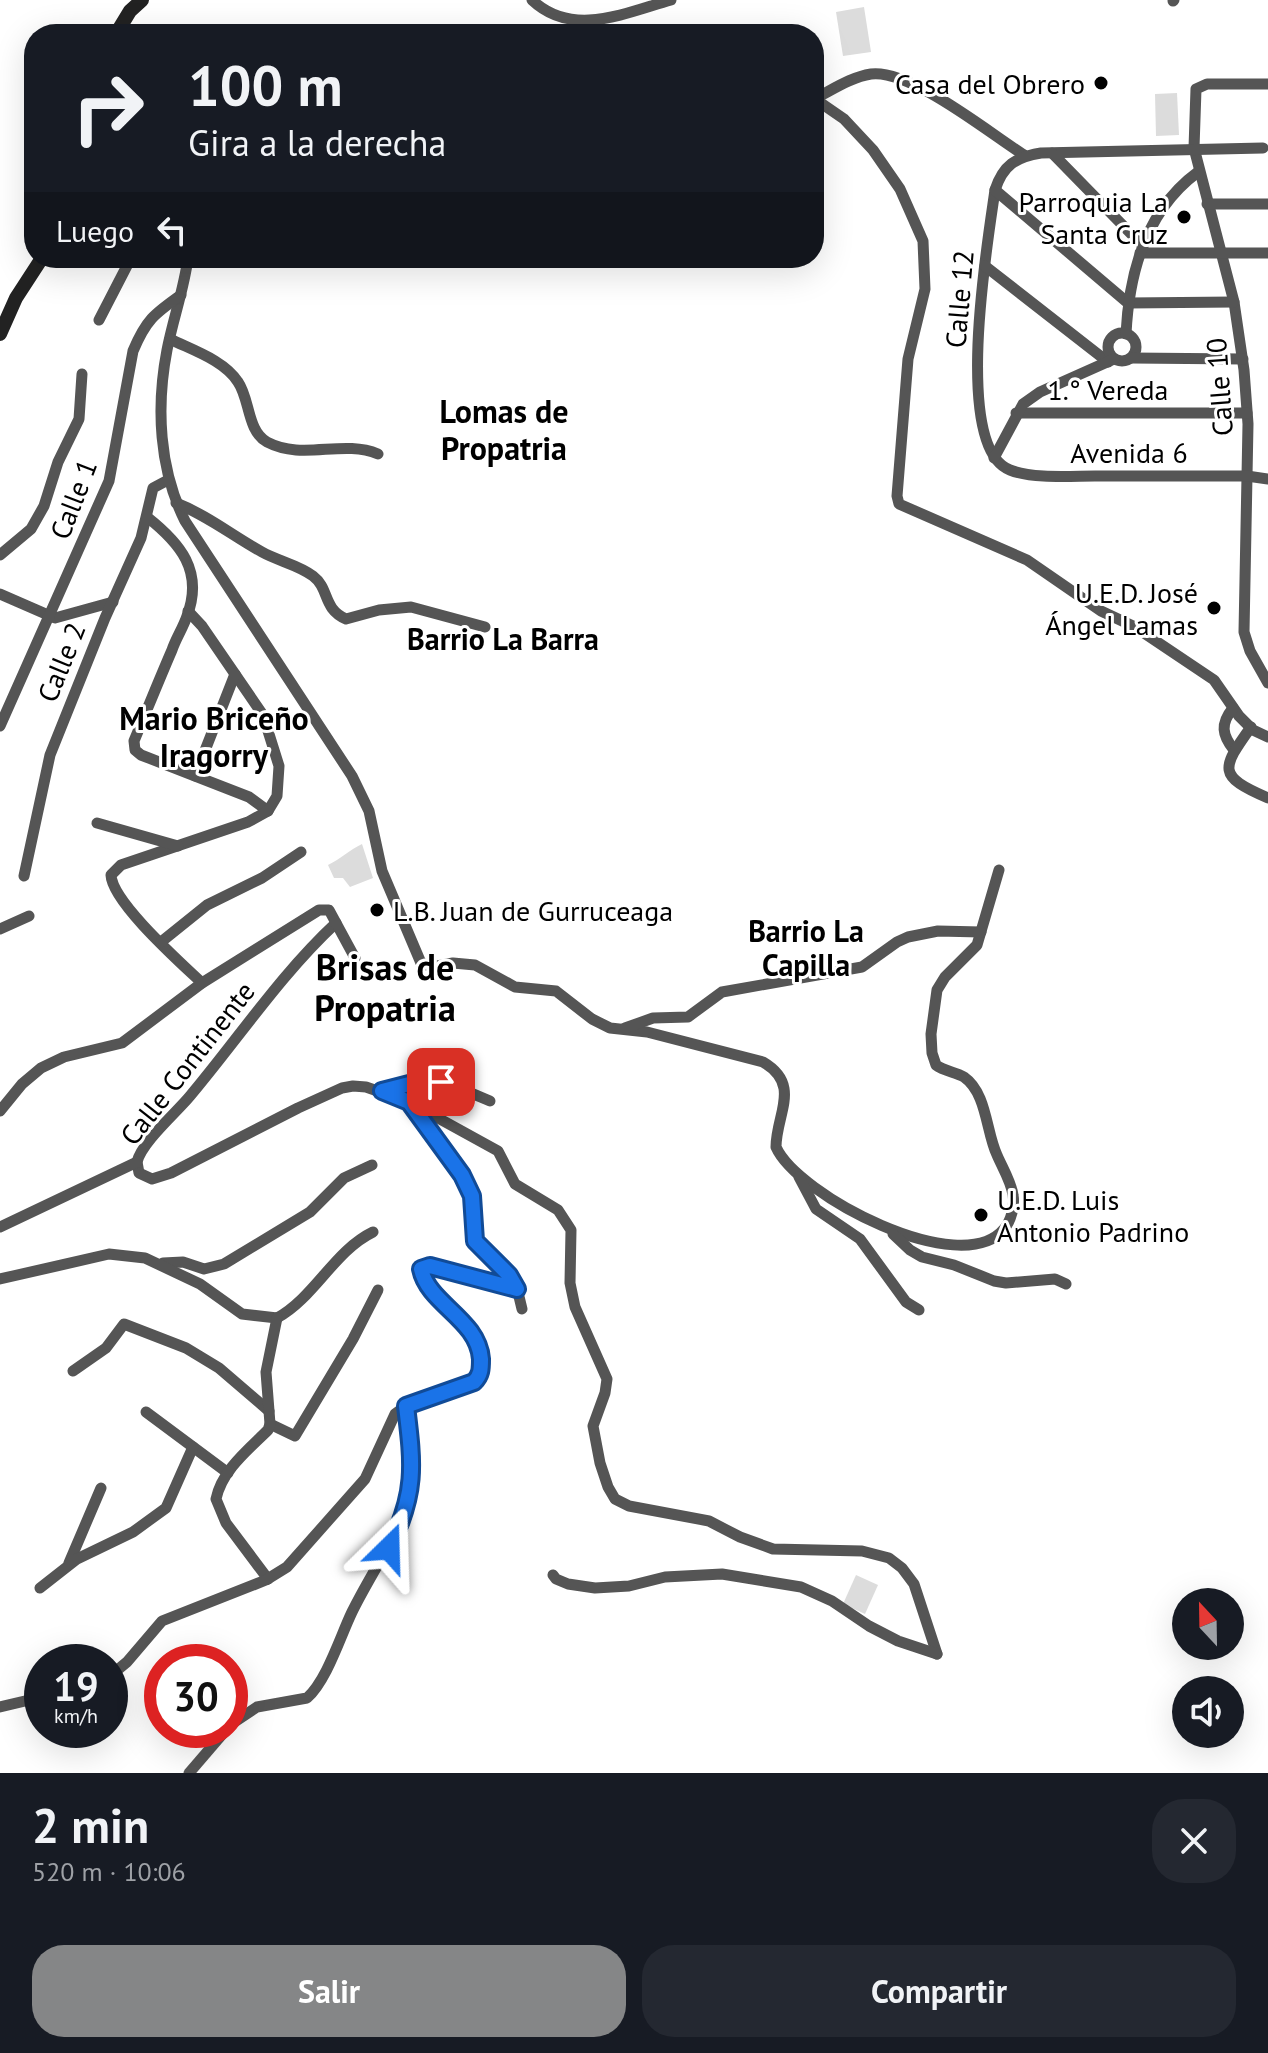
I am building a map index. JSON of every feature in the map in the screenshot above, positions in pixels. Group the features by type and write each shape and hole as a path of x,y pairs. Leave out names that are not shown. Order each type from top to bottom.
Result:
{"main road":[{"path":"122,24 142,0"},
{"path":"0,334 16,298 36,268"}],"street":[{"path":"532,0 555,17 584,21 621,15 671,0"},
{"path":"824,94 871,74 893,75 927,90 1024,155 1263,148"},
{"name":"Calle 10","path":"1268,84 1207,84 1196,89 1194,148 1234,302 1243,359 1247,413 1244,632 1250,651 1268,683"},
{"path":"824,106 844,119 873,150 905,199 923,241 925,289 908,359 897,496 899,504 1027,560 1101,611 1135,627 1214,680 1233,708 1251,727 1268,737"},
{"path":"1052,153 1141,250 1268,253"},
{"name":"Calle 12","path":"994,458 986,438 977,362 977,328 995,190 1007,166 1024,155"},
{"path":"1126,334 1128,303 1141,250 1167,201 1198,172"},
{"path":"995,190 1128,303 1234,302"},
{"path":"1207,204 1268,204"},
{"path":"985,266 1111,360"},
{"path":"99,320 126,268"},
{"path":"186,268 163,375 162,422 168,480 176,503 232,595 352,776 369,811 382,871 421,963 432,967 453,963 475,965 515,987 556,991 599,1024 752,1057 771,1066 785,1091 776,1147 780,1157 798,1175 843,1205 905,1236 933,1245 979,1244 998,1235 1006,1227 1011,1215 1013,1192 991,1143 973,1086 961,1075 936,1065 932,1053 934,1011 939,984 972,951 981,932 999,870"},
{"name":"Calle 1","path":"0,726 109,481 133,351 148,319 181,295"},
{"path":"1111,360 1108,348 1117,334 1126,334 1135,342 1131,358"},
{"path":"170,339 213,360 236,378 255,427 265,441 303,451 341,448 378,454"},
{"path":"994,458 1023,404 1040,392 1111,360 1243,359"},
{"path":"0,555 31,529 44,506 55,471 79,419 82,374"},
{"name":"1.° Vereda","path":"1016,413 1247,413"},
{"name":"Avenida 6","path":"994,458 1010,470 1050,475 1247,476 1268,479"},
{"name":"Calle 2","path":"24,876 47,763 141,538 153,488 168,480"},
{"path":"176,503 206,516 264,553 312,574 331,608 346,619 379,610 411,607 485,627"},
{"path":"147,517 175,541 187,560 192,583 188,611 134,741 135,750 249,797 268,811"},
{"path":"0,594 50,617 79,613 113,602"},
{"path":"188,611 202,626 263,715 276,753 277,796 268,811 248,822 121,865 111,875 115,893 202,983"},
{"path":"195,776 235,674"},
{"path":"1233,708 1224,721 1223,729 1226,740 1234,750"},
{"path":"1251,727 1228,759 1227,770 1232,778 1249,790 1268,798"},
{"path":"97,823 178,846"},
{"path":"161,942 207,905 262,878 301,852"},
{"path":"0,1111 22,1084 41,1068 64,1057 122,1043 202,983 319,910 329,910 355,958"},
{"path":"0,929 29,916"},
{"name":"Calle Continente","path":"336,923 307,952 189,1098 144,1148 137,1162 139,1173 145,1178 159,1178 342,1088 366,1087 382,1091 409,1102 498,1151 515,1184 558,1210 571,1230 570,1283 575,1307 607,1379 593,1426 600,1463 615,1499 629,1506 709,1521 773,1549 862,1551 889,1558 902,1568 914,1584 937,1654 891,1637 832,1601 801,1587 722,1574 665,1577 629,1586 595,1588 568,1584 553,1575"},
{"path":"621,1030 653,1018 688,1017 722,992 862,967 888,947 908,937 938,931 981,932"},
{"path":"382,1091 431,1080 447,1083 490,1101"},
{"path":"409,1102 468,1187 472,1196 475,1241 509,1275 517,1289 522,1309"},
{"path":"0,1227 137,1162"},
{"path":"158,1263 183,1262 204,1269 224,1264 310,1212 344,1178 372,1165"},
{"path":"798,1175 816,1209 860,1239 906,1302 919,1310"},
{"path":"887,1228 901,1243 922,1257 954,1265 994,1281 1015,1283 1055,1279 1066,1284"},
{"path":"0,1279 109,1254 145,1258 200,1284 242,1314 277,1318 291,1310 351,1248 373,1232"},
{"path":"128,1661 162,1621 268,1579 287,1567 332,1514 353,1495 373,1467 389,1422 406,1406 474,1382 479,1377 480,1354 472,1333 426,1281 421,1272 423,1267 430,1266 517,1289"},
{"path":"270,1424 295,1436 353,1339 378,1290"},
{"path":"268,1579 217,1506 218,1491 228,1473 270,1424 266,1372 277,1318"},
{"path":"73,1371 106,1348 124,1324 186,1348 208,1361 269,1411"},
{"path":"248,1713 257,1707 307,1698 325,1670 357,1603 397,1532 412,1477 406,1406"},
{"path":"146,1412 228,1473"},
{"path":"40,1588 77,1559 133,1532 166,1508 193,1447"},
{"path":"67,1567 101,1488"},
{"path":"0,1707 24,1701"},
{"path":"189,1773 211,1748"}],"shaded area":[{"path":"864,7 871,52 843,56 836,12"},
{"path":"1177,93 1179,135 1156,136 1155,94"},
{"path":"362,844 373,878 350,887 343,878 334,878 328,865"},
{"path":"856,1575 878,1585 865,1614 843,1604"}],"place":[{"name":"Casa del Obrero","path":"1101,83"},
{"name":"Parroquia La Santa Cruz","path":"1184,217"},
{"name":"U.E.D. José Ángel Lamas","path":"1214,608"},
{"name":"L.B. Juan de Gurruceaga","path":"377,910"},
{"name":"U.E.D. Luis Antonio Padrino","path":"981,1215"}],"district":[{"name":"Lomas de Propatria","path":"504,430"},
{"name":"Barrio La Barra","path":"503,638"},
{"name":"Mario Briceño Iragorry","path":"214,736"},
{"name":"Barrio La Capilla","path":"806,947"},
{"name":"Brisas de Propatria","path":"385,986"}],"route":[{"path":"389,1548 397,1532 412,1477 406,1406 465,1387 479,1377 481,1370 480,1354 472,1333 434,1292 421,1269 430,1266 517,1289 509,1275 475,1241 472,1196 445,1150 409,1102 382,1091 417,1082 441,1082"}]}
